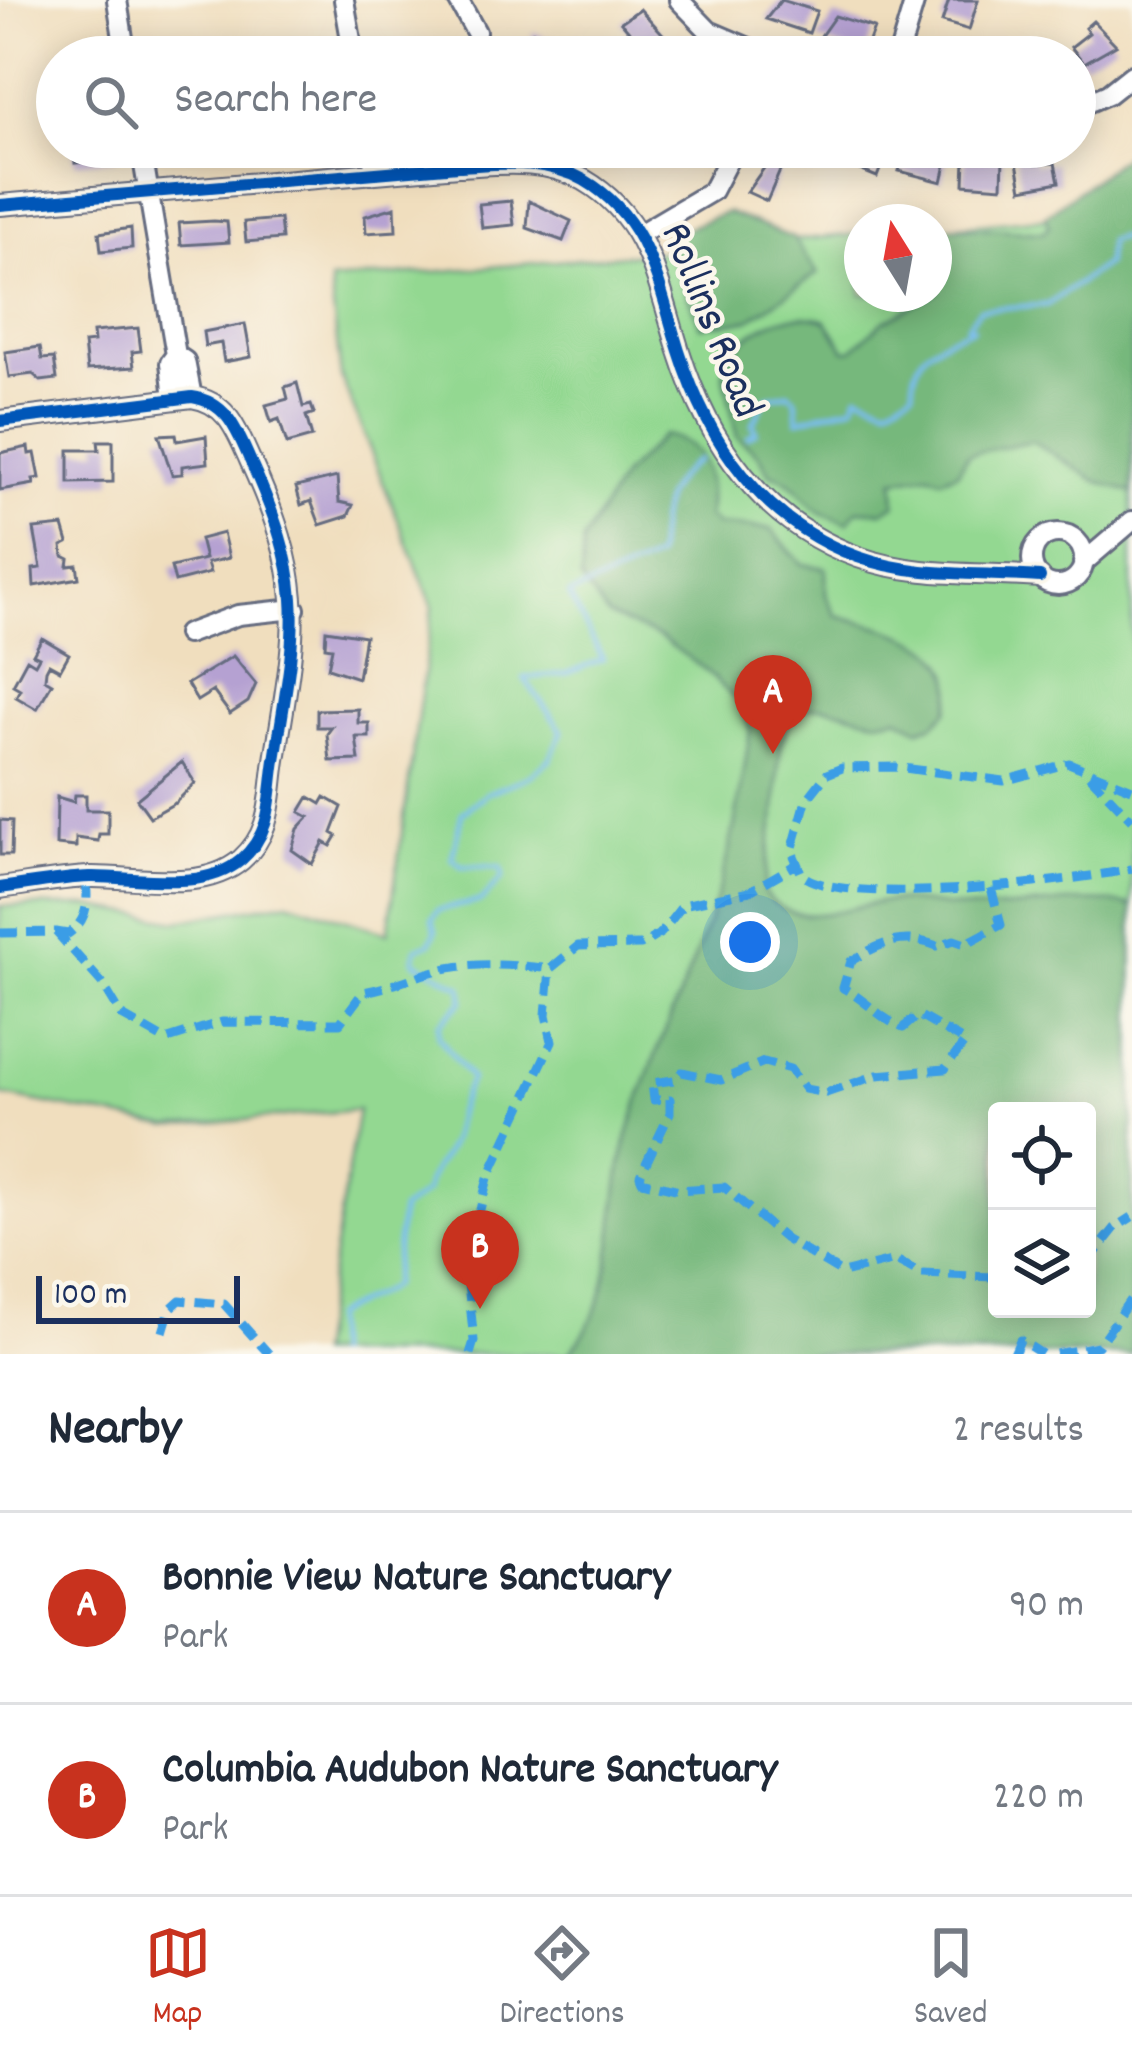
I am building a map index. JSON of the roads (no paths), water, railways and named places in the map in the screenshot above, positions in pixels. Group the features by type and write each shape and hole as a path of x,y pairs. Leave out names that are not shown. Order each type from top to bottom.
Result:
{"street":[{"path":"116,0 122,36"},
{"path":"344,0 351,36"},
{"path":"458,0 476,32"},
{"path":"679,0 709,31 721,36"},
{"path":"905,36 916,0"},
{"path":"1096,99 1132,75"},
{"path":"145,168 176,355 170,363 183,398"},
{"path":"374,168 375,172"},
{"name":"Rollins Road","path":"0,205 446,168"},
{"name":"Rollins Road","path":"550,168 581,178 641,232 705,421 741,477 788,520 856,556 920,574 992,573 1067,583 1125,525"},
{"path":"641,232 712,191 724,168"},
{"path":"0,421 183,398 214,404 235,427 284,547 295,609 292,673 268,822 239,862 191,880 86,877 0,888"},
{"name":"Rollins Road","path":"992,573 1053,533 1069,535 1125,525"},
{"path":"1069,535 1081,547 1083,563"},
{"path":"1034,547 1032,563 1040,578"},
{"path":"187,634 238,615 295,609"}],"waterway":[{"path":"748,437 756,432 753,424 766,398 788,393 796,399 798,420 854,405 858,394 888,406 913,391 923,356 973,328 967,326 980,309 1047,305 1106,264 1109,240 1128,236 1132,227"},
{"path":"333,1354 332,1317 392,1286 401,1210 426,1192 430,1176 450,1145 471,1079 439,1037 439,1024 463,1001 462,987 414,961 416,949 430,943 436,931 432,919 438,910 481,901 503,877 501,867 461,866 452,858 462,813 487,793 530,776 550,759 562,731 524,678 565,674 603,659 569,595 656,558 668,491 698,460"}],"place":[{"name":"Bonnie View Nature Sanctuary","path":"773,754"},
{"name":"Columbia Audubon Nature Sanctuary","path":"480,1309"}]}
